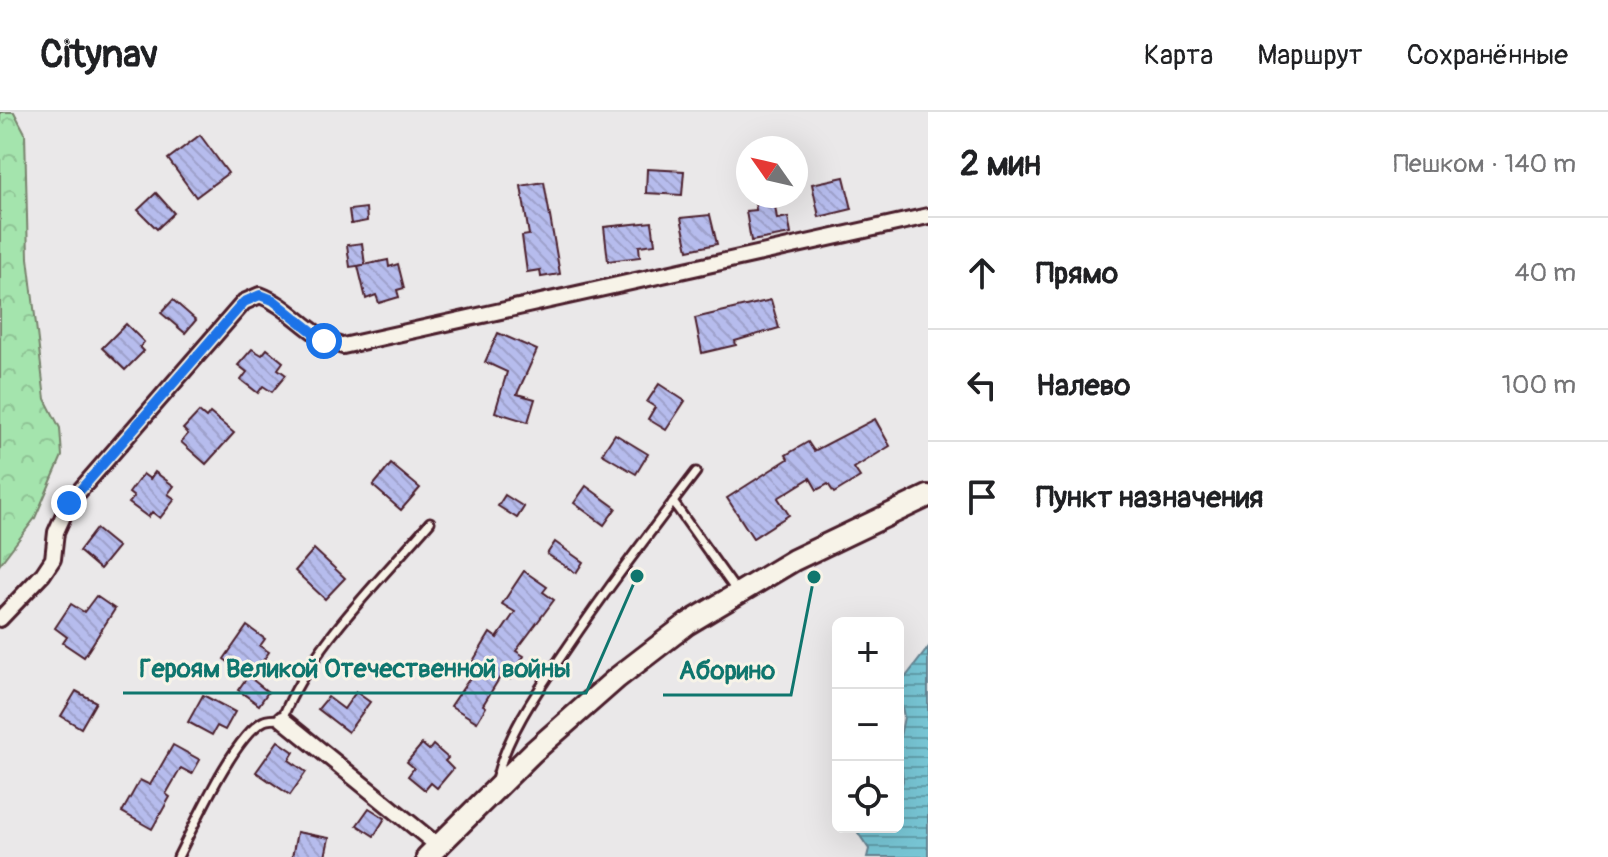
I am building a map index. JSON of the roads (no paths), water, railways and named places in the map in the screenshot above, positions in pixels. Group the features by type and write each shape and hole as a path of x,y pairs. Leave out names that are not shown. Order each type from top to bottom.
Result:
{"main road":[{"path":"432,851 493,790 617,678 687,624 794,560 928,496"}],"street":[{"path":"0,619 43,574 53,559 56,532 69,503 244,302 260,295 273,300 324,341 343,346 928,216"},
{"path":"282,719 432,851"}],"lane":[{"path":"493,790 503,748 535,694 696,472"},
{"path":"673,502 738,593"},
{"path":"178,857 221,774 241,744 264,721 282,719 291,696 328,642 430,522"}],"water":[{"path":"928,648 928,857 867,857 869,849 858,833 904,833 904,679"}],"place":[{"name":"Героям Великой Отечественной войны","path":"637,576"},
{"name":"Аборино","path":"814,577"}]}
